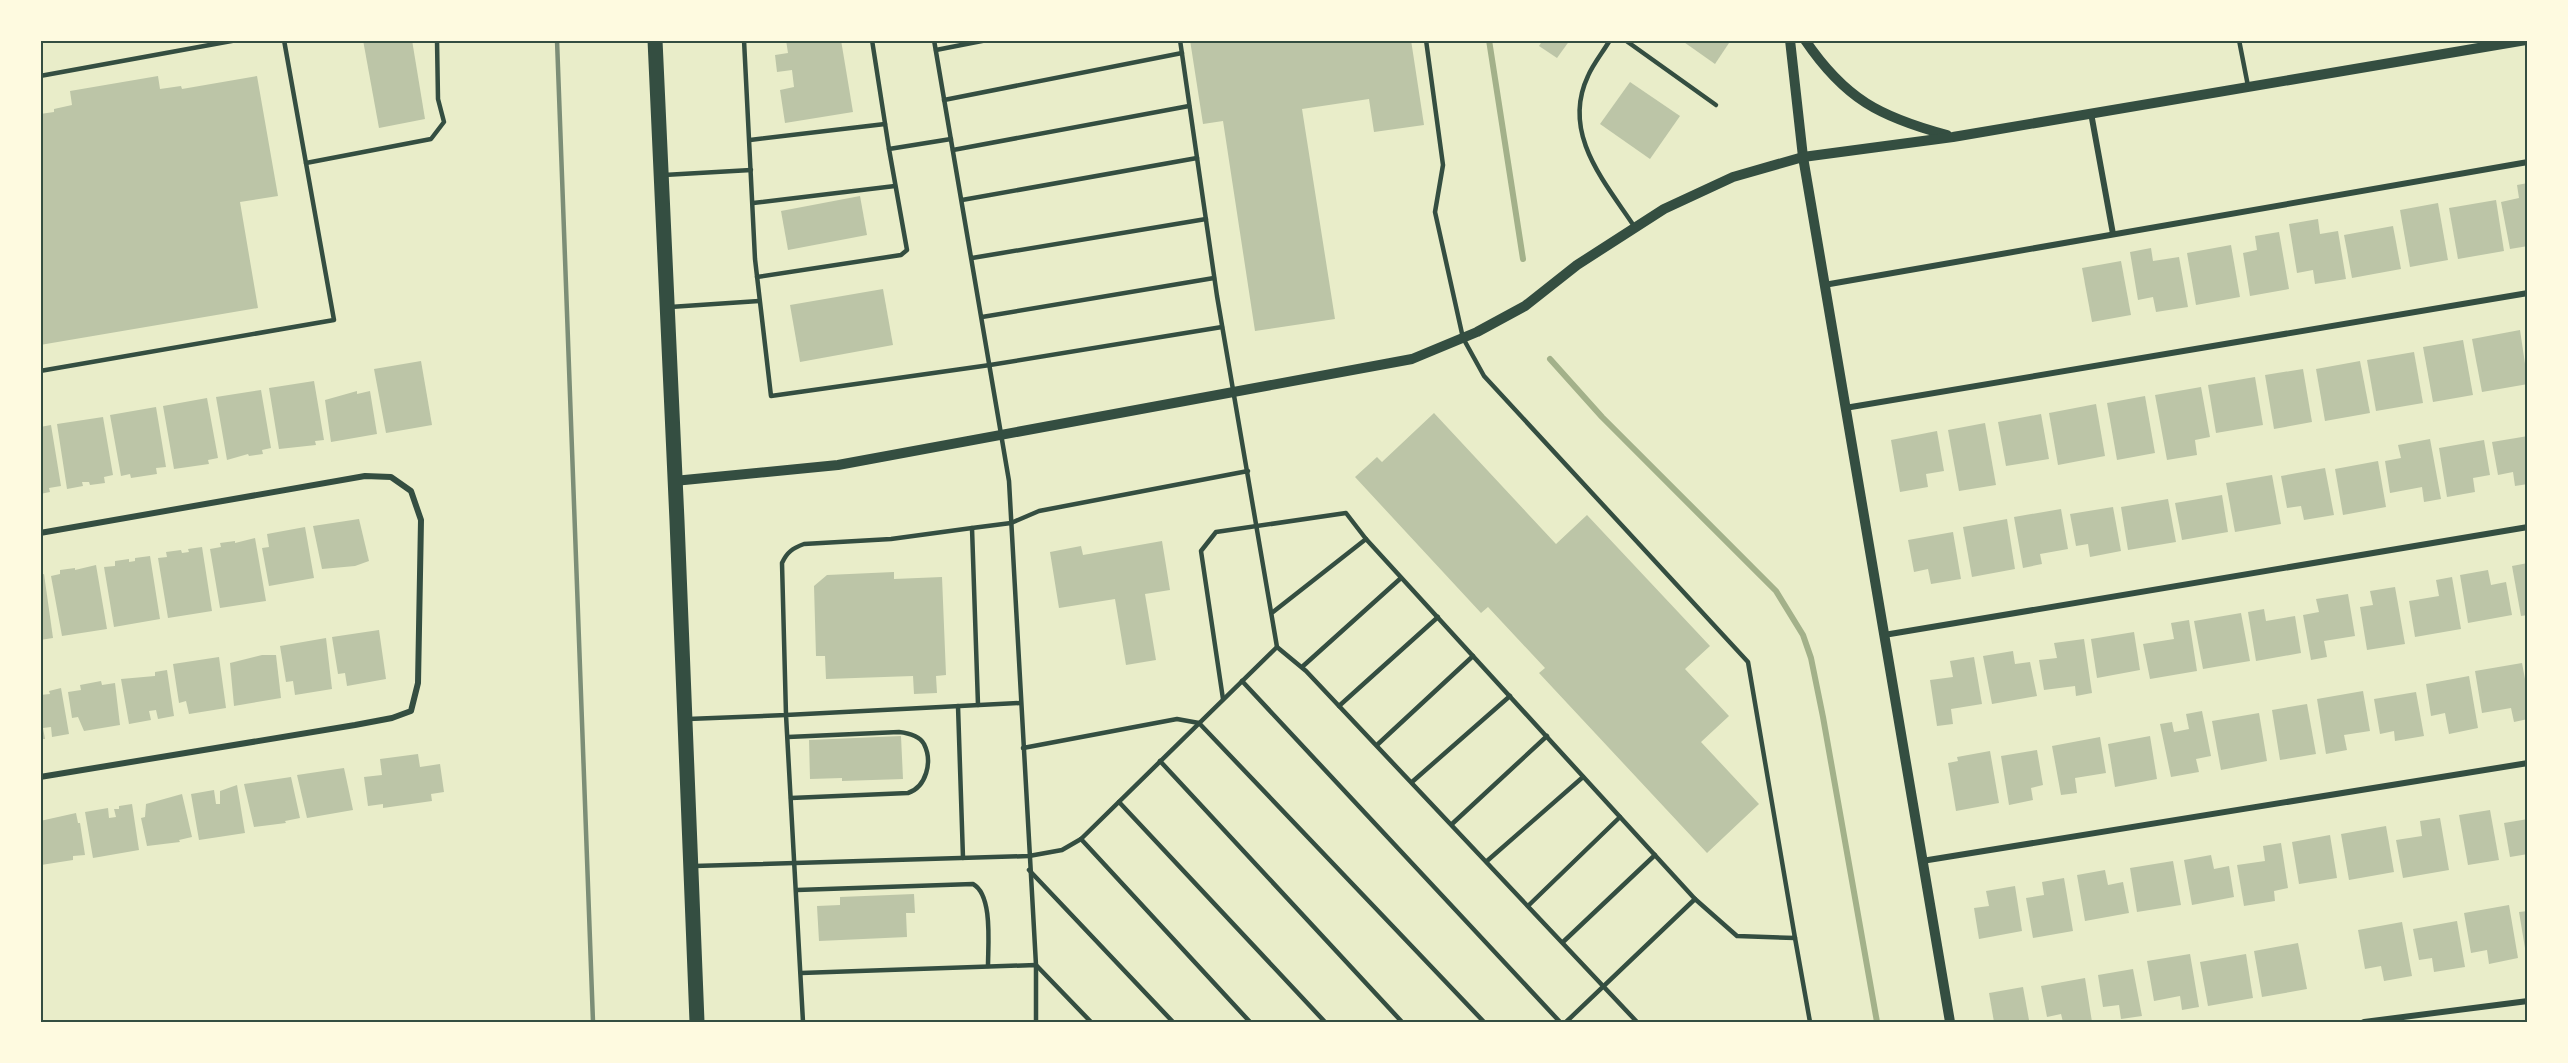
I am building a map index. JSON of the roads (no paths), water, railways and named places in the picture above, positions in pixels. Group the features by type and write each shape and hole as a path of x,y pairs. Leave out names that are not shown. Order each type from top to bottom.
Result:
{"main road":[{"path":"655,40 697,1023"}],"street":[{"path":"1790,40 1803,157 1950,1023"},
{"path":"1805,40 1821,64 1864,104 1905,124 1953,137"},
{"path":"674,481 838,465 1391,365 1412,359 1463,338 1525,306 1577,265 1634,226 1664,209 1733,177 1803,157 1953,137 2526,40"},
{"path":"2091,113 2113,234"},
{"path":"1824,285 2528,162"},
{"path":"1845,408 2528,293"},
{"path":"40,532 364,476 391,477 411,490 421,520 418,683 411,711 392,718 355,725 40,777"},
{"path":"1884,635 2528,527"},
{"path":"1923,861 2528,763"},
{"path":"2364,1023 2528,1001"}],"lane":[{"path":"40,75 237,40"},
{"path":"40,371 334,320 284,40"},
{"path":"306,163 431,138 444,122 438,99 437,40"},
{"path":"744,40 757,277 771,396 990,365 1222,327"},
{"path":"757,277 901,255 907,250 872,40"},
{"path":"934,40 1009,481 1036,964 1036,1023"},
{"path":"936,50 987,40"},
{"path":"1180,40 1214,278 1273,612 1277,647 1302,667 1340,706 1604,985 1637,1023"},
{"path":"1426,40 1443,165 1435,212 1463,338 1484,376 1748,662 1809,1023"},
{"path":"1610,40 1587,76 1577,114 1591,162 1634,226"},
{"path":"1625,40 1716,105"},
{"path":"2239,40 2248,86"},
{"path":"944,100 1182,52"},
{"path":"953,150 1189,106"},
{"path":"750,140 885,124"},
{"path":"889,149 951,139"},
{"path":"962,200 1197,158"},
{"path":"661,175 751,170"},
{"path":"753,202 895,186"},
{"path":"972,258 1206,219"},
{"path":"982,316 1214,278"},
{"path":"668,307 759,300"},
{"path":"803,1023 796,862 786,715 782,563 786,554 793,548 804,544 891,539 1011,523 1039,511 1248,471"},
{"path":"1223,699 1201,551 1216,532 1346,513 1401,578 1695,899 1737,936 1795,938"},
{"path":"972,528 978,705"},
{"path":"1273,612 1366,539"},
{"path":"1302,667 1401,578"},
{"path":"1340,706 1438,617"},
{"path":"691,866 1029,856 1062,850 1081,839 1277,647"},
{"path":"1377,745 1473,656"},
{"path":"1242,681 1560,1023"},
{"path":"1412,782 1510,696"},
{"path":"685,719 1020,703"},
{"path":"958,706 963,858"},
{"path":"1023,748 1177,719 1199,723 1484,1023"},
{"path":"788,737 899,732 915,736 924,743 927,768 923,783 917,790 908,793 792,798"},
{"path":"1452,824 1546,736"},
{"path":"1160,761 1402,1023"},
{"path":"1487,861 1584,777"},
{"path":"1119,802 1325,1023"},
{"path":"1529,905 1620,817"},
{"path":"1081,839 1250,1023"},
{"path":"1563,942 1655,855"},
{"path":"1029,870 1173,1023"},
{"path":"797,890 973,884 979,887 986,901 988,966"},
{"path":"1566,1023 1695,899"},
{"path":"801,973 1036,964 1091,1023"}],"waterway":[{"path":"1489,40 1523,259"},
{"path":"1550,359 1602,417 1776,591 1803,635 1811,658 1823,717 1877,1022"}],"railway":[{"path":"557,40 593,1022"}]}
